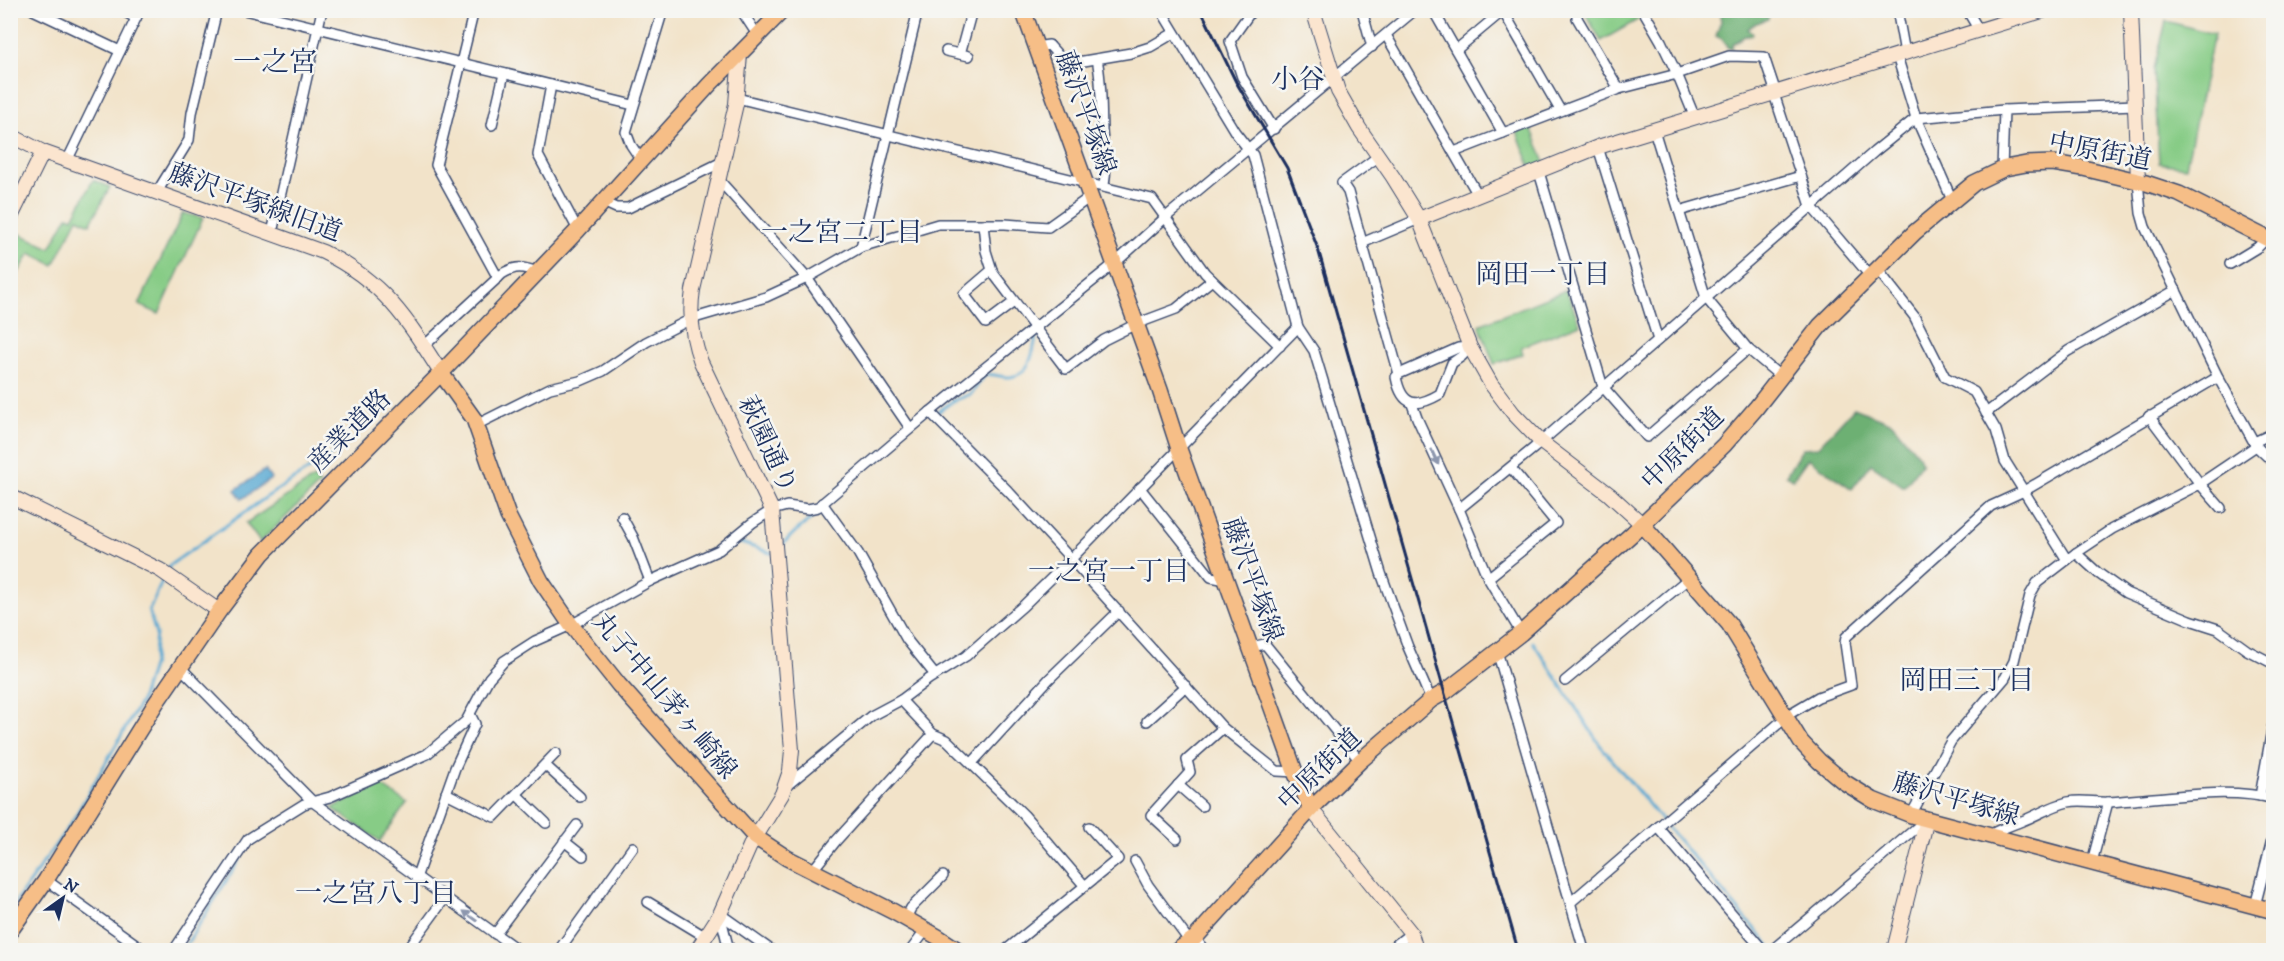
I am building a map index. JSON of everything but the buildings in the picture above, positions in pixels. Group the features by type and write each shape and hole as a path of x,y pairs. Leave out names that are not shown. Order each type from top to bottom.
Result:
{"main road":[{"name":"産業道路","path":"10,931 46,880 180,667 262,554 538,272 783,10"},
{"name":"藤沢平塚線","path":"1021,11 1152,366 1179,449 1295,772 1311,809"},
{"name":"中原街道","path":"1187,944 1311,809 1360,761 1431,700 1445,692 1521,633 1642,524 1724,445 1820,326 1915,232 1974,183 2002,169 2026,164 2053,163 2138,181 2179,194 2270,241"},
{"name":"丸子中山茅ヶ崎線","path":"441,373 476,425 508,516 541,581 571,625 619,685 754,837 812,872 906,918 958,951"},
{"name":"藤沢平塚線","path":"1642,524 1729,624 1801,742 1844,782 1873,800 1911,815 2274,911"}],"street":[{"path":"33,10 120,51"},
{"path":"67,161 138,14 121,10"},
{"path":"157,192 189,140 192,113 217,10"},
{"path":"244,10 633,105"},
{"path":"272,233 322,10"},
{"path":"474,10 436,165 498,278"},
{"path":"641,160 631,146 626,132 663,10"},
{"path":"741,10 758,36"},
{"path":"861,247 918,10"},
{"path":"946,51 965,55 972,10"},
{"path":"1161,10 1235,132 1256,162 1298,327 1314,351 1381,573 1408,647 1431,700"},
{"path":"1252,10 1230,41 1242,77 1274,129"},
{"path":"1313,10 1341,97 1356,124 1419,219 1470,346 1491,384 1513,413 1541,442 1609,494 1642,524"},
{"path":"1362,10 1372,47"},
{"path":"417,878 472,719 489,678 504,661 535,641 571,625 650,581 719,550 772,510 787,506 808,509 818,507 910,428 1036,331 1166,217 1415,10"},
{"path":"1433,10 1503,133"},
{"path":"1577,10 1577,18 1619,89"},
{"path":"1643,10 1677,74 1695,118"},
{"path":"1967,10 1980,32"},
{"path":"1362,243 1598,147 1980,32 2044,10"},
{"path":"2131,10 2138,181 2145,226 2218,377 2255,444 2274,464"},
{"path":"1456,50 1503,11 1560,111"},
{"path":"1898,13 1901,55 1916,118 1952,200"},
{"path":"1035,47 1049,45 1066,64 1097,60 1150,47 1174,33"},
{"path":"1386,34 1478,195"},
{"name":"萩園通り","path":"697,951 720,914 754,837 785,787 790,771 792,732 772,510 701,362 695,346 691,320 693,290 737,98 740,54"},
{"path":"1454,152 1619,89 1677,74 1729,56 1764,57 1811,206 1914,316 1945,377 1974,392 1996,429 2005,461 2067,560"},
{"path":"1097,60 1106,159 1104,186"},
{"path":"492,125 504,74"},
{"path":"551,85 538,155 578,230"},
{"path":"737,98 1152,199 1205,273 1280,346"},
{"path":"1460,509 1511,468 1811,206 1916,118 2004,110 2136,105"},
{"path":"2002,169 2004,110"},
{"path":"1654,130 1706,298 1748,349 1780,376"},
{"name":"藤沢平塚線旧道","path":"10,135 67,161 323,252 361,273 392,302 441,373"},
{"path":"1598,147 1658,340"},
{"path":"10,219 43,152"},
{"path":"1379,156 1342,183 1348,192 1399,374"},
{"path":"603,202 616,208 628,208 723,160"},
{"path":"1539,172 1603,387 1647,437 1748,349"},
{"path":"1679,211 1801,176"},
{"path":"719,180 807,278 910,428"},
{"path":"476,425 550,388 580,381 603,371 646,342 691,320 766,297 807,278 861,247 938,224 1048,227 1090,197"},
{"path":"983,224 986,251 992,270 1066,369 1104,340 1138,328 1176,309 1212,279"},
{"path":"2230,264 2270,241"},
{"path":"424,346 511,268 521,266 538,272"},
{"path":"992,270 964,294 986,323 1014,302"},
{"path":"1986,413 2068,351 2176,290"},
{"path":"785,787 861,723 901,700 966,656 1071,559 1298,327"},
{"path":"1470,346 1458,348 1396,377 1403,394 1412,404 1460,509 1488,578 1521,633"},
{"path":"1412,404 1424,402 1440,394 1452,363 1470,346"},
{"path":"1570,902 1786,718 1818,697 1851,685 1846,637 1991,506 2024,491 2218,377"},
{"path":"930,412 1008,491 1223,728 1277,771 1295,772"},
{"path":"2149,416 2221,508"},
{"path":"1911,815 1951,741 1991,696 2010,669 2030,595 2037,583 2112,528 2200,484 2274,433"},
{"path":"1488,578 1556,523 1511,468"},
{"path":"1140,488 1211,577 1226,580"},
{"path":"10,496 165,573 219,611"},
{"path":"822,503 858,553 907,640 935,675"},
{"path":"622,517 633,537 650,581"},
{"path":"2076,553 2098,573 2126,593 2190,620 2218,629 2247,650 2274,664"},
{"path":"1565,681 1689,578"},
{"path":"972,763 1050,679 1119,611"},
{"path":"1251,647 1265,644 1360,761"},
{"path":"1497,651 1584,951"},
{"path":"180,667 313,802 518,951"},
{"path":"1147,720 1186,686"},
{"path":"2260,796 2272,724 2274,687"},
{"path":"901,700 933,734 947,740 1024,815 1084,885"},
{"path":"174,951 248,839 296,808 351,788 427,754 466,721 472,719"},
{"path":"1177,839 1151,815 1190,772 1187,760 1223,728"},
{"path":"812,872 836,840 933,734"},
{"path":"446,793 494,818 556,753"},
{"path":"545,765 580,797"},
{"path":"1178,785 1202,806"},
{"path":"517,795 546,823"},
{"path":"1988,836 1999,829 2056,805 2078,801 2108,802 2204,795 2260,796 2274,800"},
{"path":"2092,862 2108,802"},
{"path":"1311,809 1411,933 1416,951"},
{"path":"1772,951 1927,819"},
{"path":"1894,951 1927,819"},
{"path":"1663,823 1763,951"},
{"path":"495,934 577,825"},
{"path":"1006,951 1118,859 1102,833 1089,826"},
{"path":"2255,906 2274,832"},
{"path":"564,841 584,856"},
{"path":"558,951 633,847"},
{"path":"1132,876 1137,866 1160,909 1187,944 1204,951"},
{"path":"906,918 911,908 944,876"},
{"path":"926,877 935,885"},
{"path":"46,880 144,951"},
{"path":"407,951 445,898"},
{"path":"648,902 706,937"},
{"path":"659,922 665,912"},
{"path":"720,914 729,951"},
{"path":"720,914 771,951"},
{"path":"911,951 926,930"},
{"path":"1389,951 1411,933"}],"green space":[{"path":"1584,11 1637,11 1641,18 1601,41"},
{"path":"1719,11 1742,13 1767,11 1769,14 1768,19 1748,29 1753,33 1752,35 1745,36 1732,44 1732,48 1728,48 1722,39 1716,36 1721,21"},
{"path":"2166,21 2214,34 2186,167 2159,163 2154,69"},
{"path":"1531,127 1545,163 1531,168 1517,132"},
{"path":"93,180 110,187 90,224 78,218 54,265 30,253 17,275 11,271 11,238 14,231 50,248 68,216 73,218"},
{"path":"183,213 203,218 159,314 139,305"},
{"path":"1566,290 1580,324 1521,347 1523,354 1494,364 1479,325"},
{"path":"1854,408 1892,423 1919,456 1922,463 1904,487 1871,464 1852,489 1808,458 1793,479 1786,475 1803,448 1818,447"},
{"path":"314,478 320,484 260,542 246,523"},
{"path":"380,785 407,803 380,841 332,808"}],"water":[{"path":"265,470 271,479 242,499 235,490"}],"waterway":[{"path":"938,412 953,401 971,394 985,375 1010,377 1023,372 1030,360 1037,333"},
{"path":"167,571 170,565 268,496 342,448"},
{"path":"780,547 820,511"},
{"path":"729,547 738,542 771,553"},
{"path":"10,910 73,820 141,701 153,663 156,634 149,611 164,577"},
{"path":"1533,642 1600,745 1772,949"},
{"path":"328,802 340,799 427,760 431,756"},
{"path":"183,950 241,857"}],"railway":[{"path":"1201,10 1236,82 1287,168 1318,249 1518,950"}],"district":[{"name":"一之宮","path":"275,62"},
{"name":"小谷","path":"1298,80"},
{"name":"一之宮二丁目","path":"842,233"},
{"name":"岡田一丁目","path":"1543,275"},
{"name":"一之宮一丁目","path":"1109,572"},
{"name":"岡田三丁目","path":"1967,681"},
{"name":"一之宮八丁目","path":"376,894"}]}
